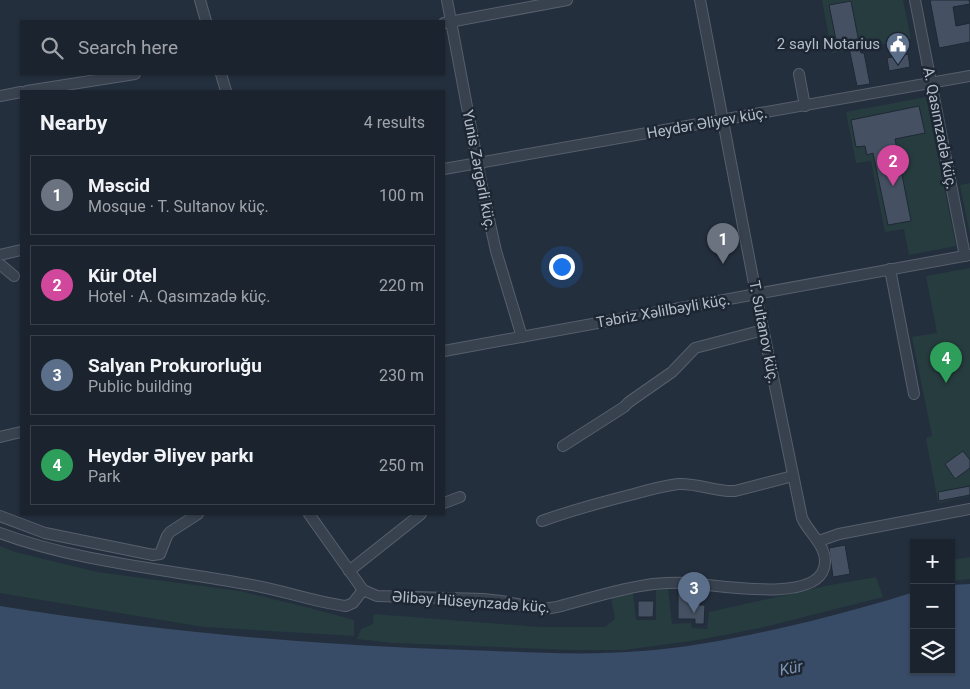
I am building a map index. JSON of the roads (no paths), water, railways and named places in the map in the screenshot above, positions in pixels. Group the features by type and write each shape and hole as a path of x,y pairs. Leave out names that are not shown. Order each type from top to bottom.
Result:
{"street":[{"path":"200,0 206,20"},
{"name":"Yunis Zərgərli küç.","path":"447,0 447,23 496,251 522,337"},
{"path":"447,23 567,0"},
{"name":"T. Sultanov küç.","path":"700,0 763,330 802,518 805,526 819,541"},
{"name":"A. Qasımzadə küç.","path":"915,0 968,255"},
{"path":"799,74 805,106"},
{"path":"33,90 129,75"},
{"path":"221,75 226,90"},
{"name":"Heydər Əliyev küç.","path":"445,169 970,76"},
{"path":"0,96 20,92"},
{"path":"14,276 0,261 20,251"},
{"name":"Təbriz Xəlilbəyli küç.","path":"445,351 968,255"},
{"path":"890,269 914,394"},
{"path":"563,446 662,380 695,348 763,330"},
{"path":"0,437 20,432"},
{"path":"542,521 577,508 662,487 680,484 694,485 726,492 794,476"},
{"path":"445,503 460,497"},
{"path":"819,541 839,534 970,509"},
{"path":"0,516 45,533 153,556 160,554 170,532 196,515"},
{"path":"0,533 37,545 92,558 268,587 339,605 346,606 353,603 363,590 310,515"},
{"path":"349,571 420,515"},
{"name":"Əlibəy Hüseynzadə küç.","path":"363,590 377,596 501,601 544,609 654,584 687,583 781,589 797,587 812,582 820,576 824,568 824,562 819,541"}],"water":[{"name":"Kür","path":"970,584 970,689 0,689 0,606 116,623 232,636 408,648 532,653 598,653 663,649 769,631 910,593 910,674 955,674 955,585"}],"place":[{"name":"2 saylı Notarius","path":"898,65"},
{"name":"Kür Otel","path":"893,186"},
{"name":"Məscid","path":"723,264"},
{"name":"Heydər Əliyev parkı","path":"946,383"},
{"name":"Salyan Prokurorluğu","path":"694,613"}]}
